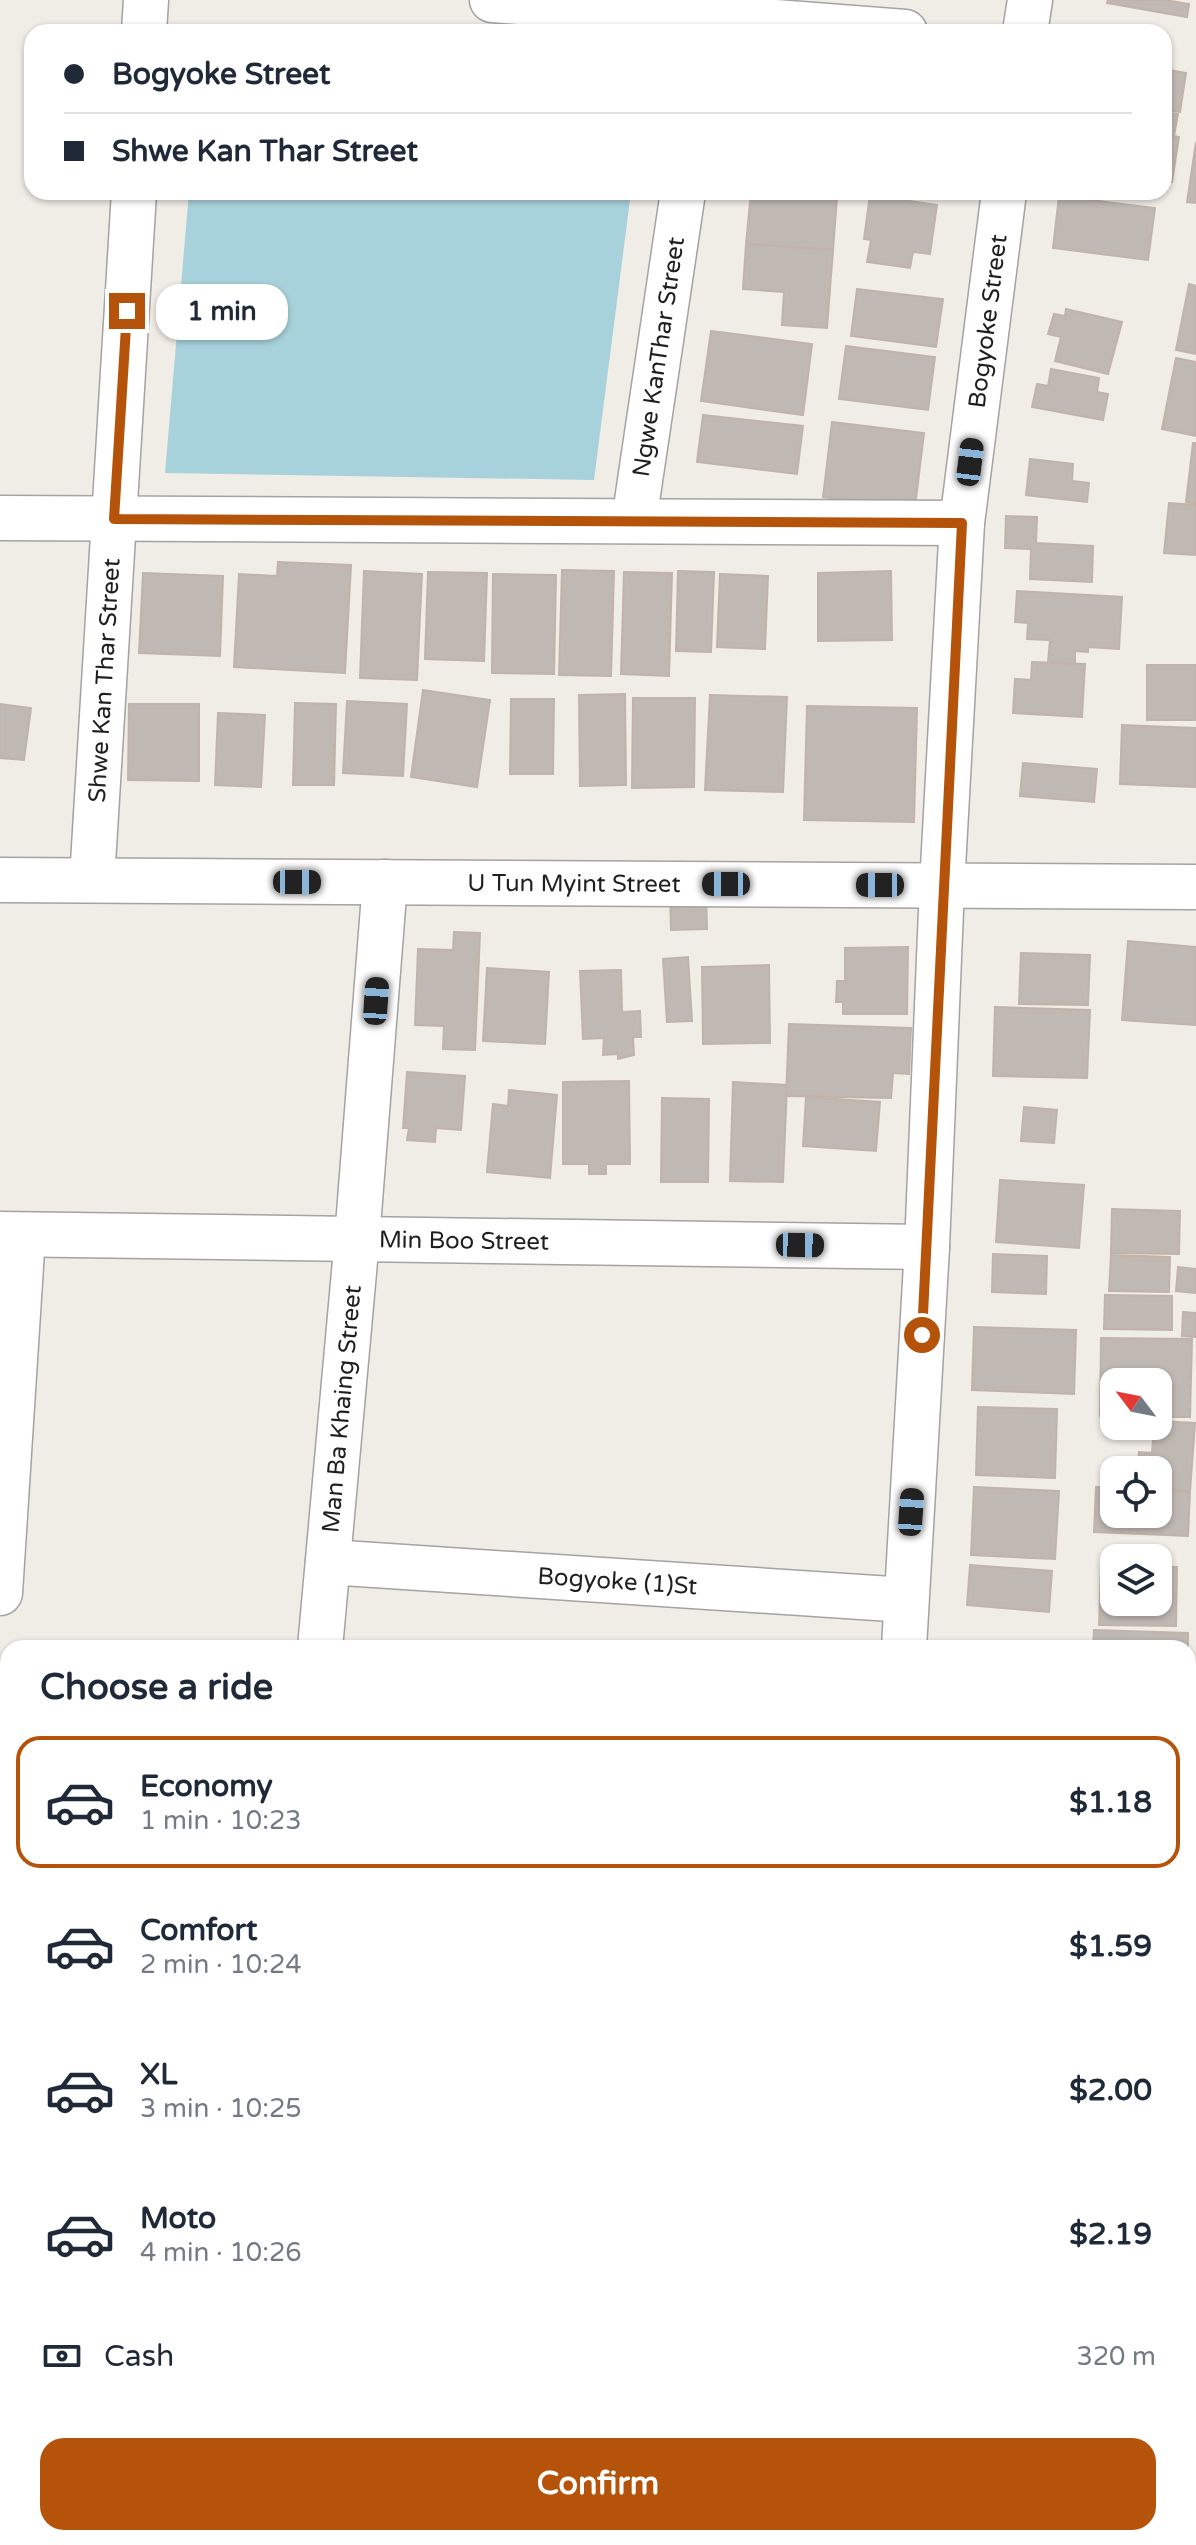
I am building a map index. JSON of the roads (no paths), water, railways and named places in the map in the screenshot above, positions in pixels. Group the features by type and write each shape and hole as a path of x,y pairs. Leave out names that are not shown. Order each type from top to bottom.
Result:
{"street":[{"path":"144,24 146,0"},
{"path":"492,0 708,24"},
{"path":"1026,24 1030,0"},
{"name":"Shwe Kan Thar Street","path":"92,880 134,200"},
{"name":"Ngwe KanThar Street","path":"634,521 682,200"},
{"name":"Bogyoke Street","path":"904,1640 962,523 1003,200"},
{"path":"0,518 962,523"},
{"name":"U Tun Myint Street","path":"0,880 1196,887"},
{"name":"Man Ba Khaing Street","path":"321,1640 385,882"},
{"path":"0,1593 12,1234"},
{"name":"Min Boo Street","path":"12,1234 927,1247"},
{"name":"Bogyoke (1)St","path":"328,1562 906,1600"}],"water":[{"path":"188,200 630,200 594,480 165,473"}]}
